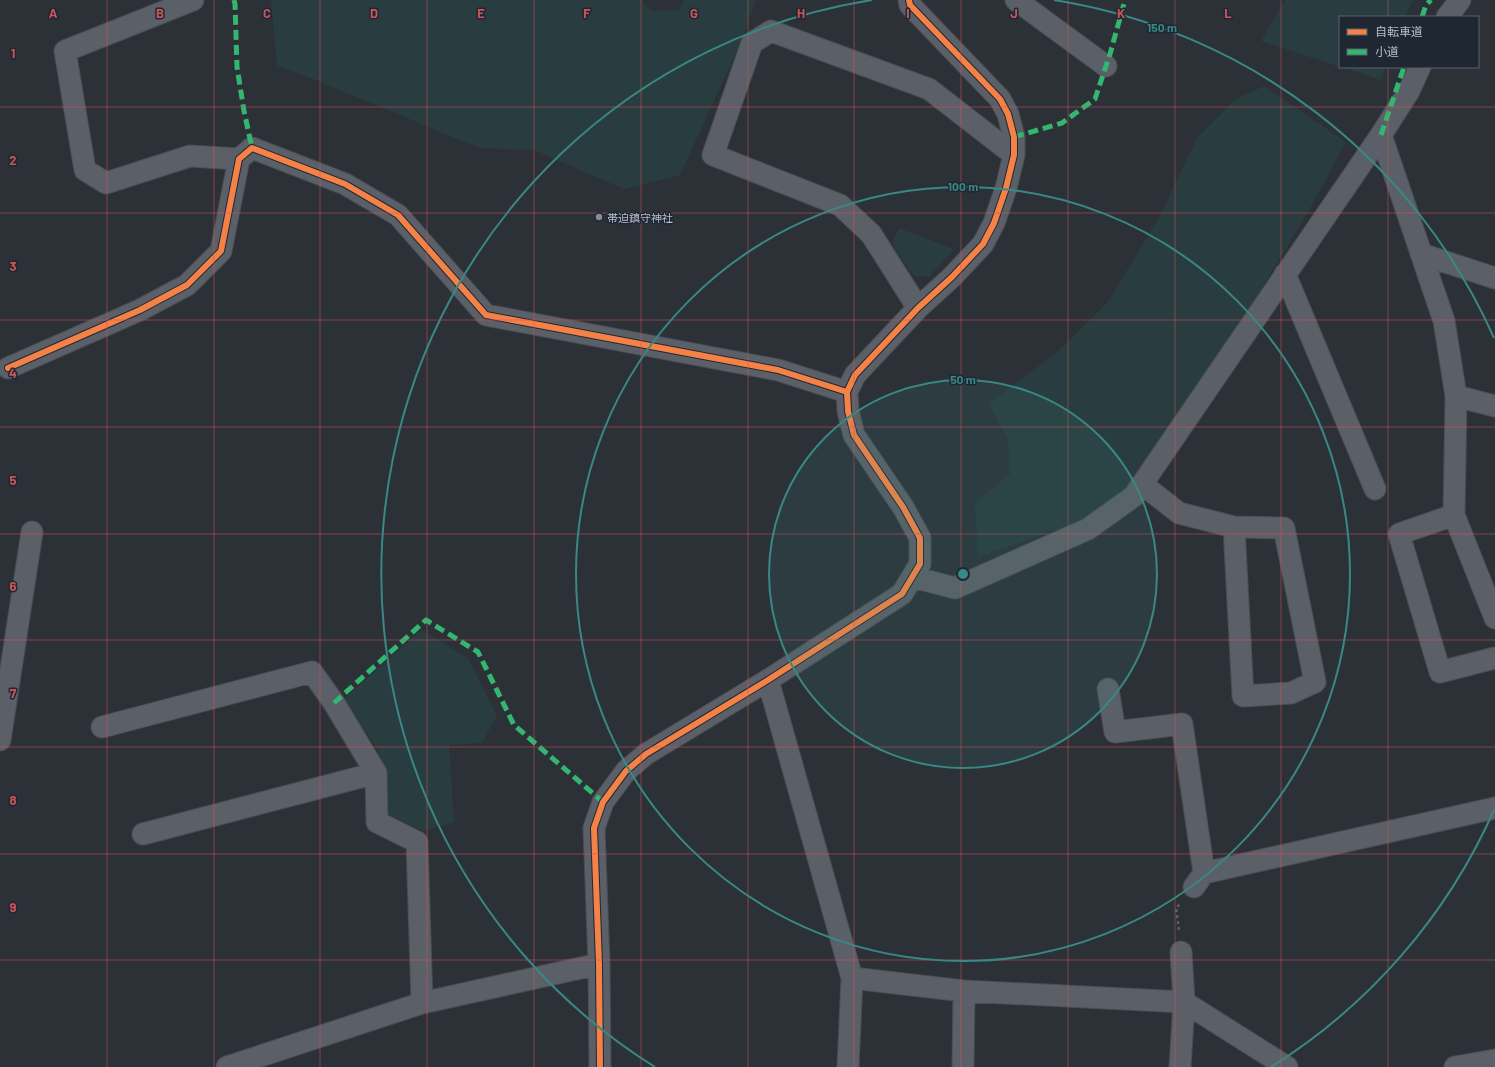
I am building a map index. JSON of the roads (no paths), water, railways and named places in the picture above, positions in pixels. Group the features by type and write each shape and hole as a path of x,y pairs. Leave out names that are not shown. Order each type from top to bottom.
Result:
{"street":[{"path":"193,0 65,52 85,170 106,183 190,156 239,159"},
{"path":"600,1067 599,964 594,828 603,802 626,771 646,754 768,680 902,594 920,564 920,538 903,507 854,435 848,411 847,392 854,374 918,308 952,277 982,244 994,223 1006,188 1014,155 1014,137 1008,114 1000,98 910,5 909,0"},
{"path":"1016,0 1106,66"},
{"path":"1447,16 1460,0"},
{"path":"918,308 871,234 840,205 713,155 752,43 771,32 929,89 1014,155"},
{"path":"913,577 955,588 1088,529 1134,496 1381,135 1409,91 1420,68"},
{"path":"1381,135 1444,320 1456,396 1454,515 1495,618"},
{"path":"3,364 140,310 186,285 221,251 239,159 252,148 345,184 398,215 486,315 778,370 847,392"},
{"path":"1422,254 1495,278"},
{"path":"1285,274 1375,489"},
{"path":"1456,396 1495,406"},
{"path":"1142,484 1178,513 1234,527 1284,528 1315,682 1291,693 1243,696 1234,527"},
{"path":"1454,515 1399,534 1440,672 1495,658"},
{"path":"0,740 32,532"},
{"path":"102,727 312,672 334,703 376,773 377,822 417,842 422,1003"},
{"path":"768,680 852,978 848,1067"},
{"path":"1108,689 1115,732 1182,724 1199,880 1495,808"},
{"path":"143,834 376,773"},
{"path":"1180,1067 1184,1002 1181,952"},
{"path":"227,1067 422,1003 599,964"},
{"path":"852,978 964,991 1184,1002 1287,1067"},
{"path":"963,1067 964,991"},
{"path":"1455,1067 1495,1060"}],"place":[{"name":"帯迫鎮守神社","path":"599,217"}]}
